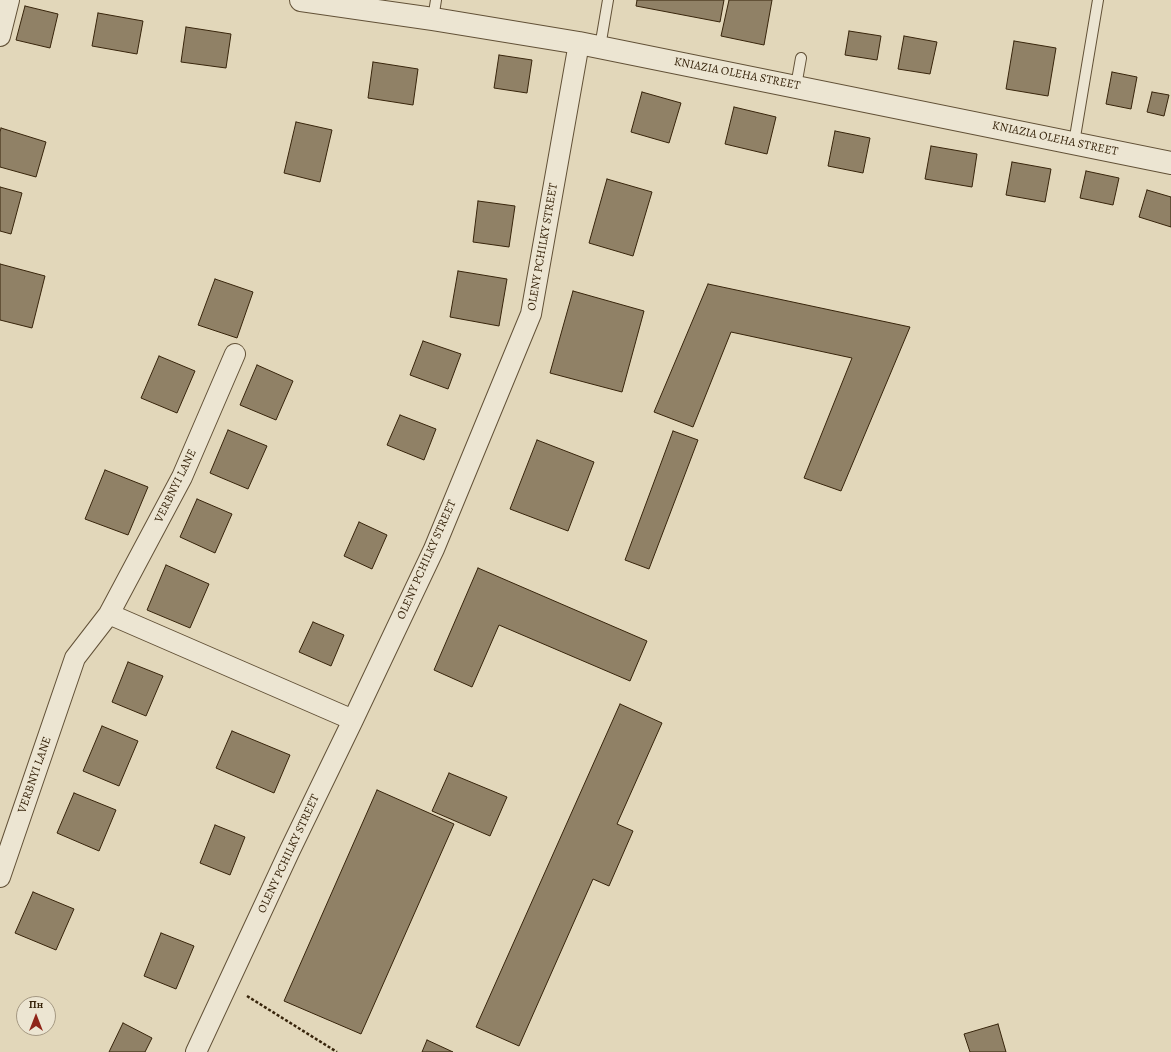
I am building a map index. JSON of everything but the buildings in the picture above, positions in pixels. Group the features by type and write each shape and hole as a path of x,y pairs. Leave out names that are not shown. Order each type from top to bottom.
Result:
{"street":[{"path":"0,36 9,0"},
{"name":"KNIAZIA OLEHA STREET","path":"301,0 434,10 579,43 1074,143 1171,161"},
{"name":"OLENY PCHILKY STREET","path":"196,1052 290,850 434,549 531,314 579,43"},
{"name":"VERBNYI LANE","path":"0,877 75,658 109,614 182,477 235,354"},
{"path":"109,614 353,720"}],"lane":[{"path":"600,47 608,0"},
{"path":"1074,143 1098,0"},
{"path":"796,86 801,58"}],"path":[{"path":"228,984 337,1052"}]}
